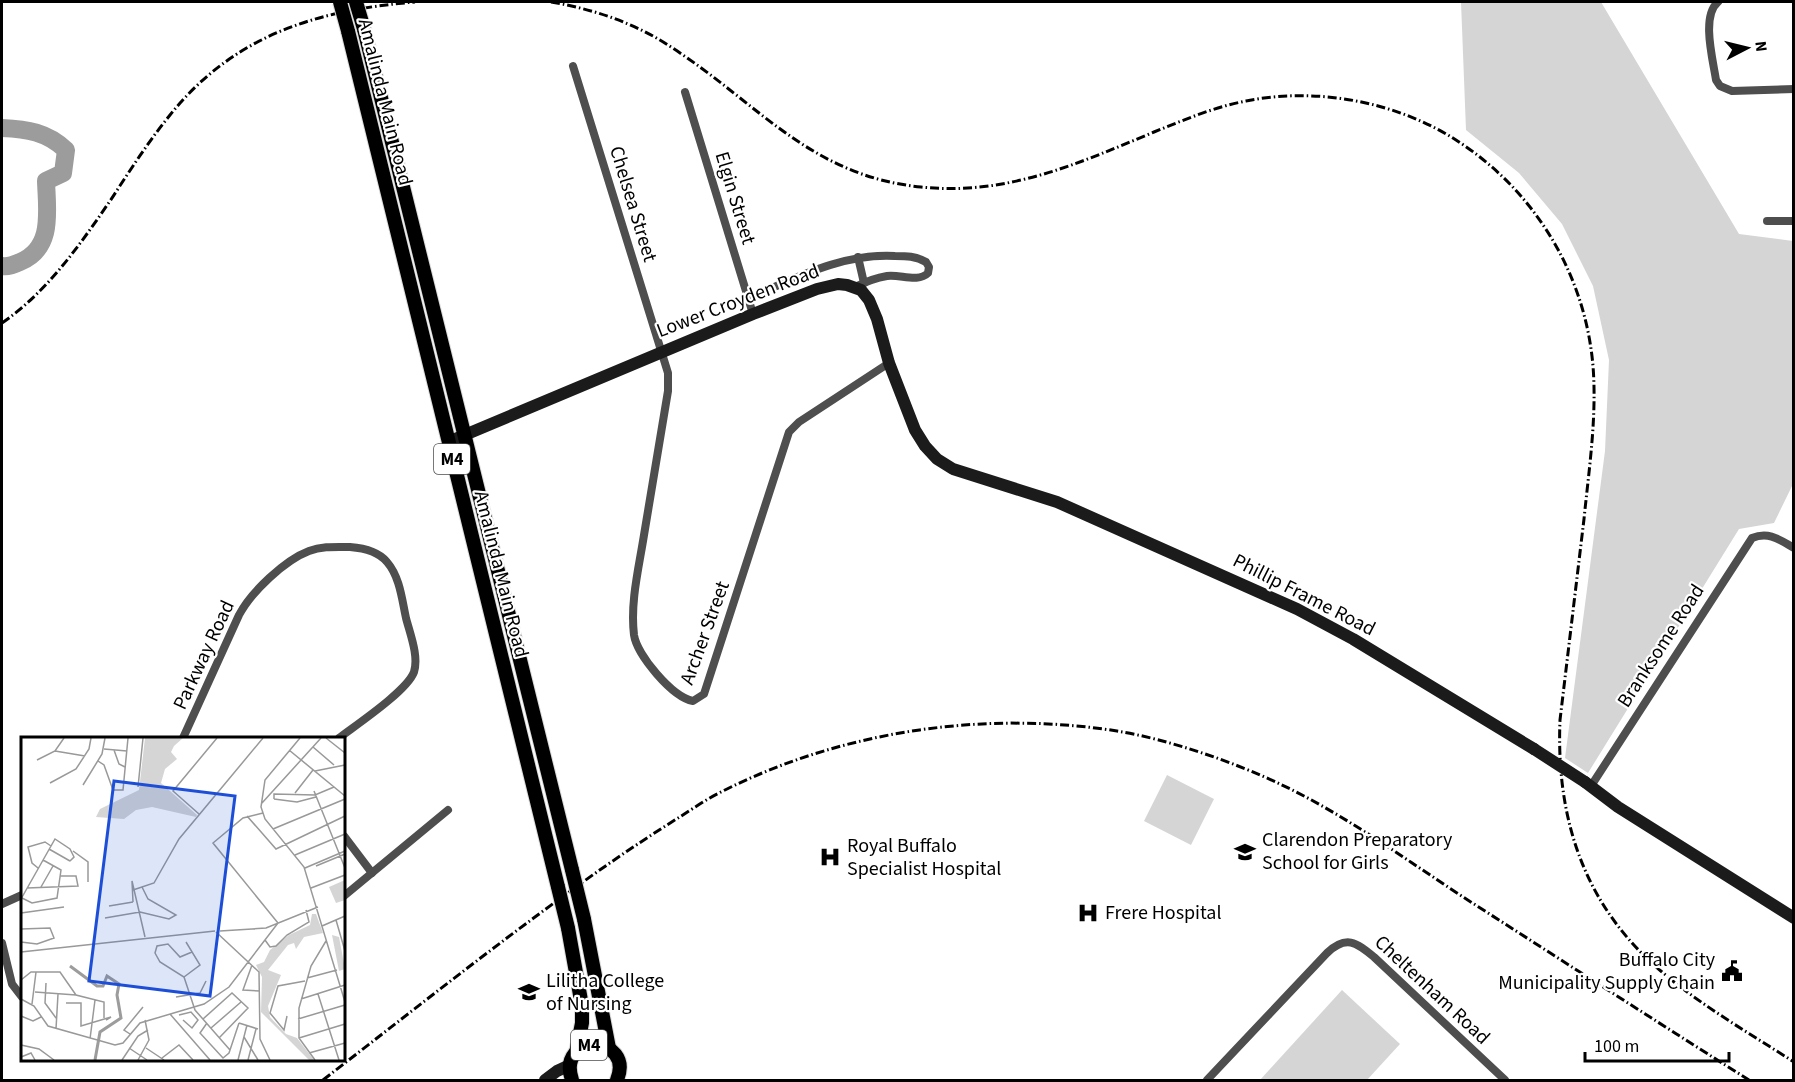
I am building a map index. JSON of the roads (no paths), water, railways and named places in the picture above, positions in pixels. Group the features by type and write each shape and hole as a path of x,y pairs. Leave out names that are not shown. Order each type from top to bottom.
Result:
{"main road":[{"name":"Amalinda Main Road","path":"340,2 567,928 582,1006 582,1023 573,1059 572,1080"},
{"name":"Amalinda Main Road","path":"356,2 584,919 609,1048 619,1061 620,1070 617,1080"},
{"name":"M4","path":"573,1059 588,1045 602,1045 609,1048"}],"street":[{"path":"1718,2 1710,13 1709,24 1715,71 1720,86 1732,91 1794,89"},
{"name":"Chelsea Street","path":"573,66 662,351"},
{"name":"Elgin Street","path":"685,92 753,314"},
{"path":"1767,221 1794,221"},
{"name":"Lower Croyden Road","path":"448,442 662,351 827,286 859,285 896,275 921,278 928,273 929,267 926,262 912,256 858,257 839,261 749,298"},
{"path":"858,257 859,285"},
{"name":"Phillip Frame Road","path":"859,285 869,300 915,430 937,459 953,469 1057,502 1297,609 1353,639 1534,749 1588,784 1618,807 1794,918"},
{"name":"Archer Street","path":"662,351 669,382 636,587 634,633 640,650 658,674 673,690 693,700 704,694 709,681 789,432 799,422 890,363"},
{"name":"Branksome Road","path":"1588,784 1752,538 1767,534 1794,548"},
{"name":"Parkway Road","path":"183,737 239,615 250,597 300,555 320,548 333,547 371,551 387,562 396,579 413,647 415,665 414,672 404,686 340,737"},
{"path":"345,895 448,810"},
{"path":"345,837 372,873"},
{"path":"2,904 21,895"},
{"name":"Cheltenham Road","path":"1207,1080 1335,945 1353,942 1374,957 1505,1080"},
{"path":"2,943 12,984 21,996"},
{"path":"545,1080 573,1059"}],"waterway":[{"path":"2,128 20,129 44,135 66,150 63,173 46,181 46,228 39,248 20,262 2,266"}],"railway":[{"path":"2,323 48,283 86,235 146,146 170,115 195,88 222,65 250,46 311,20 344,12 415,2"},
{"path":"551,2 613,18 657,38 816,153 847,168 882,180 921,187 953,189 983,187 1041,175 1188,118 1246,101 1273,97 1327,97 1381,107 1407,115 1432,127 1456,140 1484,160 1532,209 1551,237 1567,267 1579,298 1588,332 1593,366 1594,404 1590,462 1560,720 1563,792 1580,858 1594,889 1613,919 1635,946 1662,972 1709,1008 1794,1062"},
{"path":"323,1080 576,887 719,793 813,754 863,741 913,731 964,725 1015,723 1066,725 1136,735 1200,752 1280,784 1354,825 1749,1080"}],"place":[{"name":"Clarendon Preparatory School for Girls","path":"1245,852"},
{"name":"Royal Buffalo Specialist Hospital","path":"830,857"},
{"name":"Frere Hospital","path":"1088,913"},
{"name":"Buffalo City Municipality Supply Chain","path":"1732,971"},
{"name":"Lilitha College of Nursing","path":"529,992"}]}
